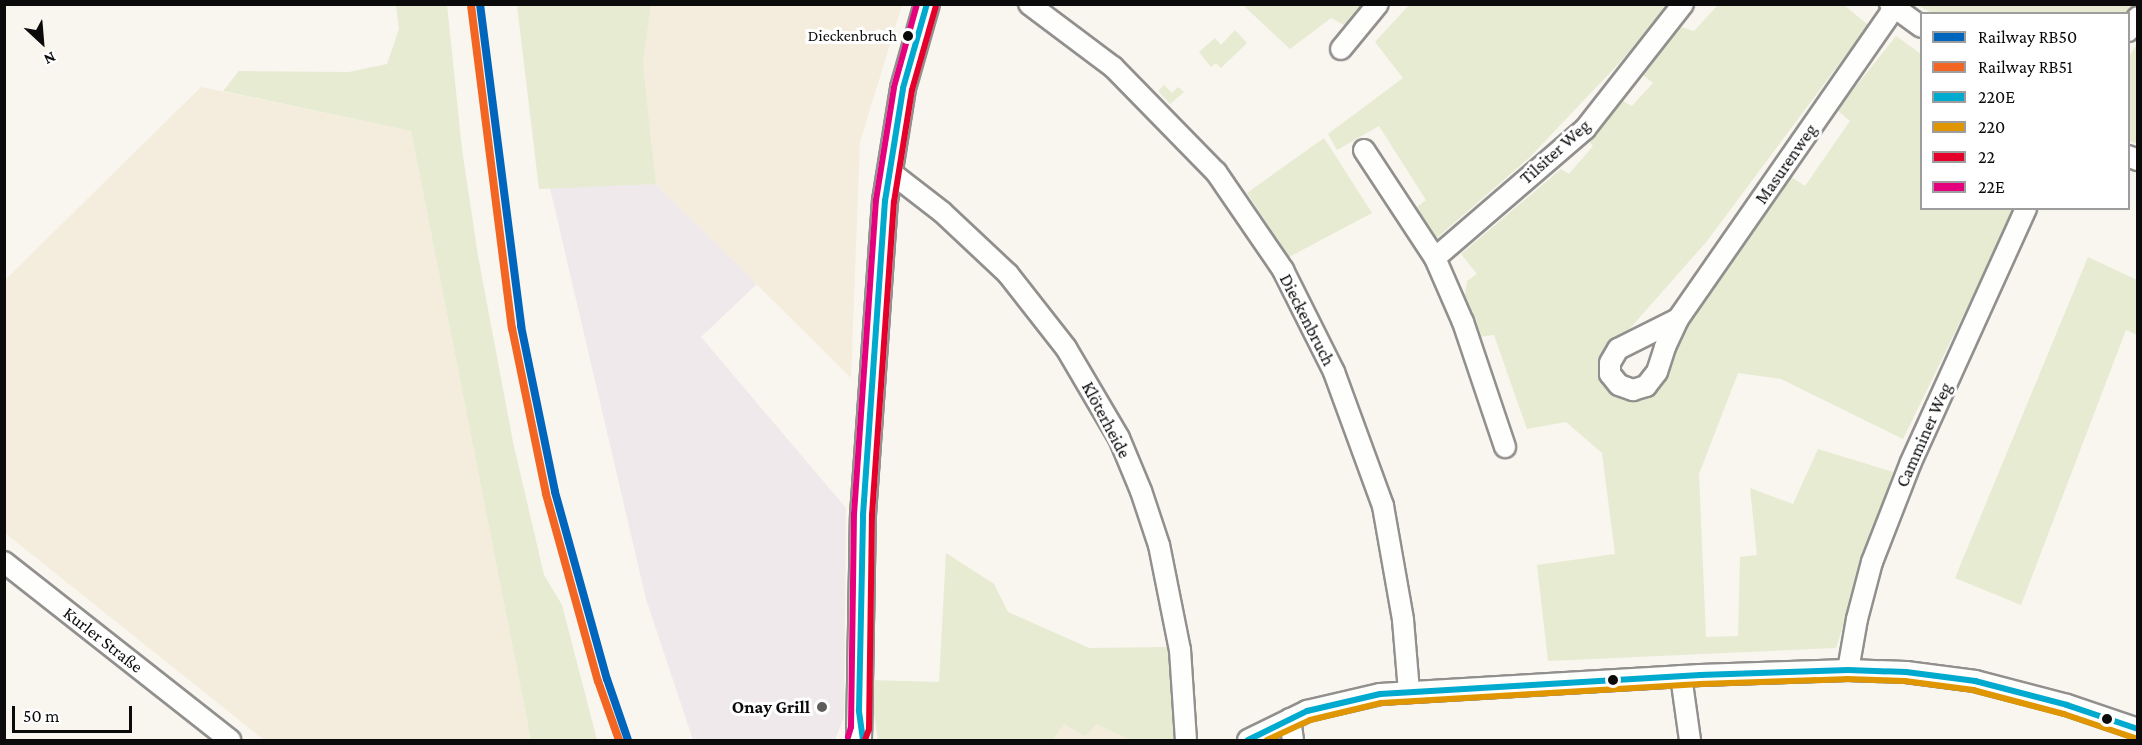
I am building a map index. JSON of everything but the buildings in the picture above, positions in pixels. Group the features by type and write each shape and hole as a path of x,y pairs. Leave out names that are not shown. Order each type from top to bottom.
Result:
{"street":[{"path":"859,738 864,504 889,171 903,88 927,4"},
{"name":"Dieckenbruch","path":"1029,4 1113,67 1216,172 1283,270 1334,372 1383,506 1403,620 1409,692"},
{"path":"1341,50 1378,4"},
{"name":"Tilsiter Weg","path":"1436,258 1585,129 1683,4"},
{"path":"1894,6 1920,26"},
{"name":"Masurenweg","path":"1678,320 1894,6"},
{"path":"1364,150 1436,258 1463,322 1505,447"},
{"name":"Klöterheide","path":"889,171 942,212 1008,274 1066,348 1119,438 1141,491 1159,545 1180,650 1186,741"},
{"name":"Camminer Weg","path":"1848,670 1857,619 1876,551 1911,462 2025,210"},
{"name":"Kurler Straße","path":"4,562 230,741"},
{"path":"1248,741 1290,719 1349,700 1409,692 1681,676 1848,670 1906,672 1985,683 2067,705 2138,729"},
{"path":"1681,676 1690,741"},
{"path":"1290,719 1293,741"}],"shaded area":[{"path":"651,5 902,5 860,142 851,378 656,184 643,63"},
{"path":"201,87 411,131 531,740 264,740 5,533 4,281"},
{"path":"656,184 757,284 701,337 846,508 844,717 835,740 693,740 646,599 550,188"},
{"path":"1064,724 1096,724 1131,740 1053,740"}],"green space":[{"path":"2131,4 2126,12 1930,12 1917,5"},
{"path":"396,5 447,5 462,149 478,256 513,442 544,575 562,605 597,740 531,740 411,131 223,91 239,71 349,72 387,64 399,29"},
{"path":"517,5 651,5 643,63 656,184 539,189"},
{"path":"1243,5 1361,5 1344,25 1331,18 1290,49"},
{"path":"1409,5 1667,5 1622,60 1529,158 1432,242 1412,211 1426,200 1379,126 1337,150 1328,134 1403,78 1375,42"},
{"path":"1718,5 1844,5 1868,25 1707,241 1617,343 1600,368 1629,402 1660,386 1685,321 1791,177 1805,186 1850,121 1837,110 1896,36 1920,53 1920,210 2015,210 1903,439 1781,379 1738,373 1699,474 1706,637 1738,636 1740,557 1757,555 1750,488 1793,504 1818,449 1893,472 1836,648 1548,661 1537,565 1615,554 1602,453 1566,422 1527,429 1494,335 1478,337 1465,295 1467,281 1477,274 1461,254 1561,169 1569,174 1593,146 1587,138 1623,101 1632,106 1653,83 1643,75 1681,27 1694,31"},
{"path":"1235,30 1247,43 1221,68 1216,63 1211,67 1199,52 1215,38 1221,45"},
{"path":"2137,44 2137,144 2130,141 2130,55"},
{"path":"1164,85 1172,93 1178,87 1184,92 1170,104 1158,91"},
{"path":"1324,138 1372,213 1289,257 1247,193"},
{"path":"2088,257 2137,280 2137,335 2126,330 2021,605 1955,578"},
{"path":"946,553 994,584 1008,612 1089,648 1170,647 1179,740 1131,740 1096,724 1085,736 1064,724 1053,740 878,740 869,680 939,682"}],"rail line":[{"name":"RB50","path":"480,4 521,326 555,492 607,679 628,740"},
{"name":"RB51","path":"471,5 512,328 546,494 598,681 619,740"}],"transit line":[{"name":"22E","path":"848,737 851,727 854,514 876,200 894,87 917,4"},
{"name":"220E","path":"863,740 859,710 863,515 885,201 903,88 927,4"},
{"name":"22","path":"865,740 869,729 872,515 894,202 912,90 936,6"},
{"name":"220E","path":"1248,740 1307,711 1380,694 1700,675 1848,670 1906,672 1975,681 2067,705 2138,729"},
{"name":"220","path":"1267,740 1310,720 1381,703 1700,684 1848,679 1905,681 1973,690 2064,714 2135,738"}],"place":[{"name":"Dieckenbruch","path":"908,36"},
{"name":"Onay Grill","path":"822,707"}]}
